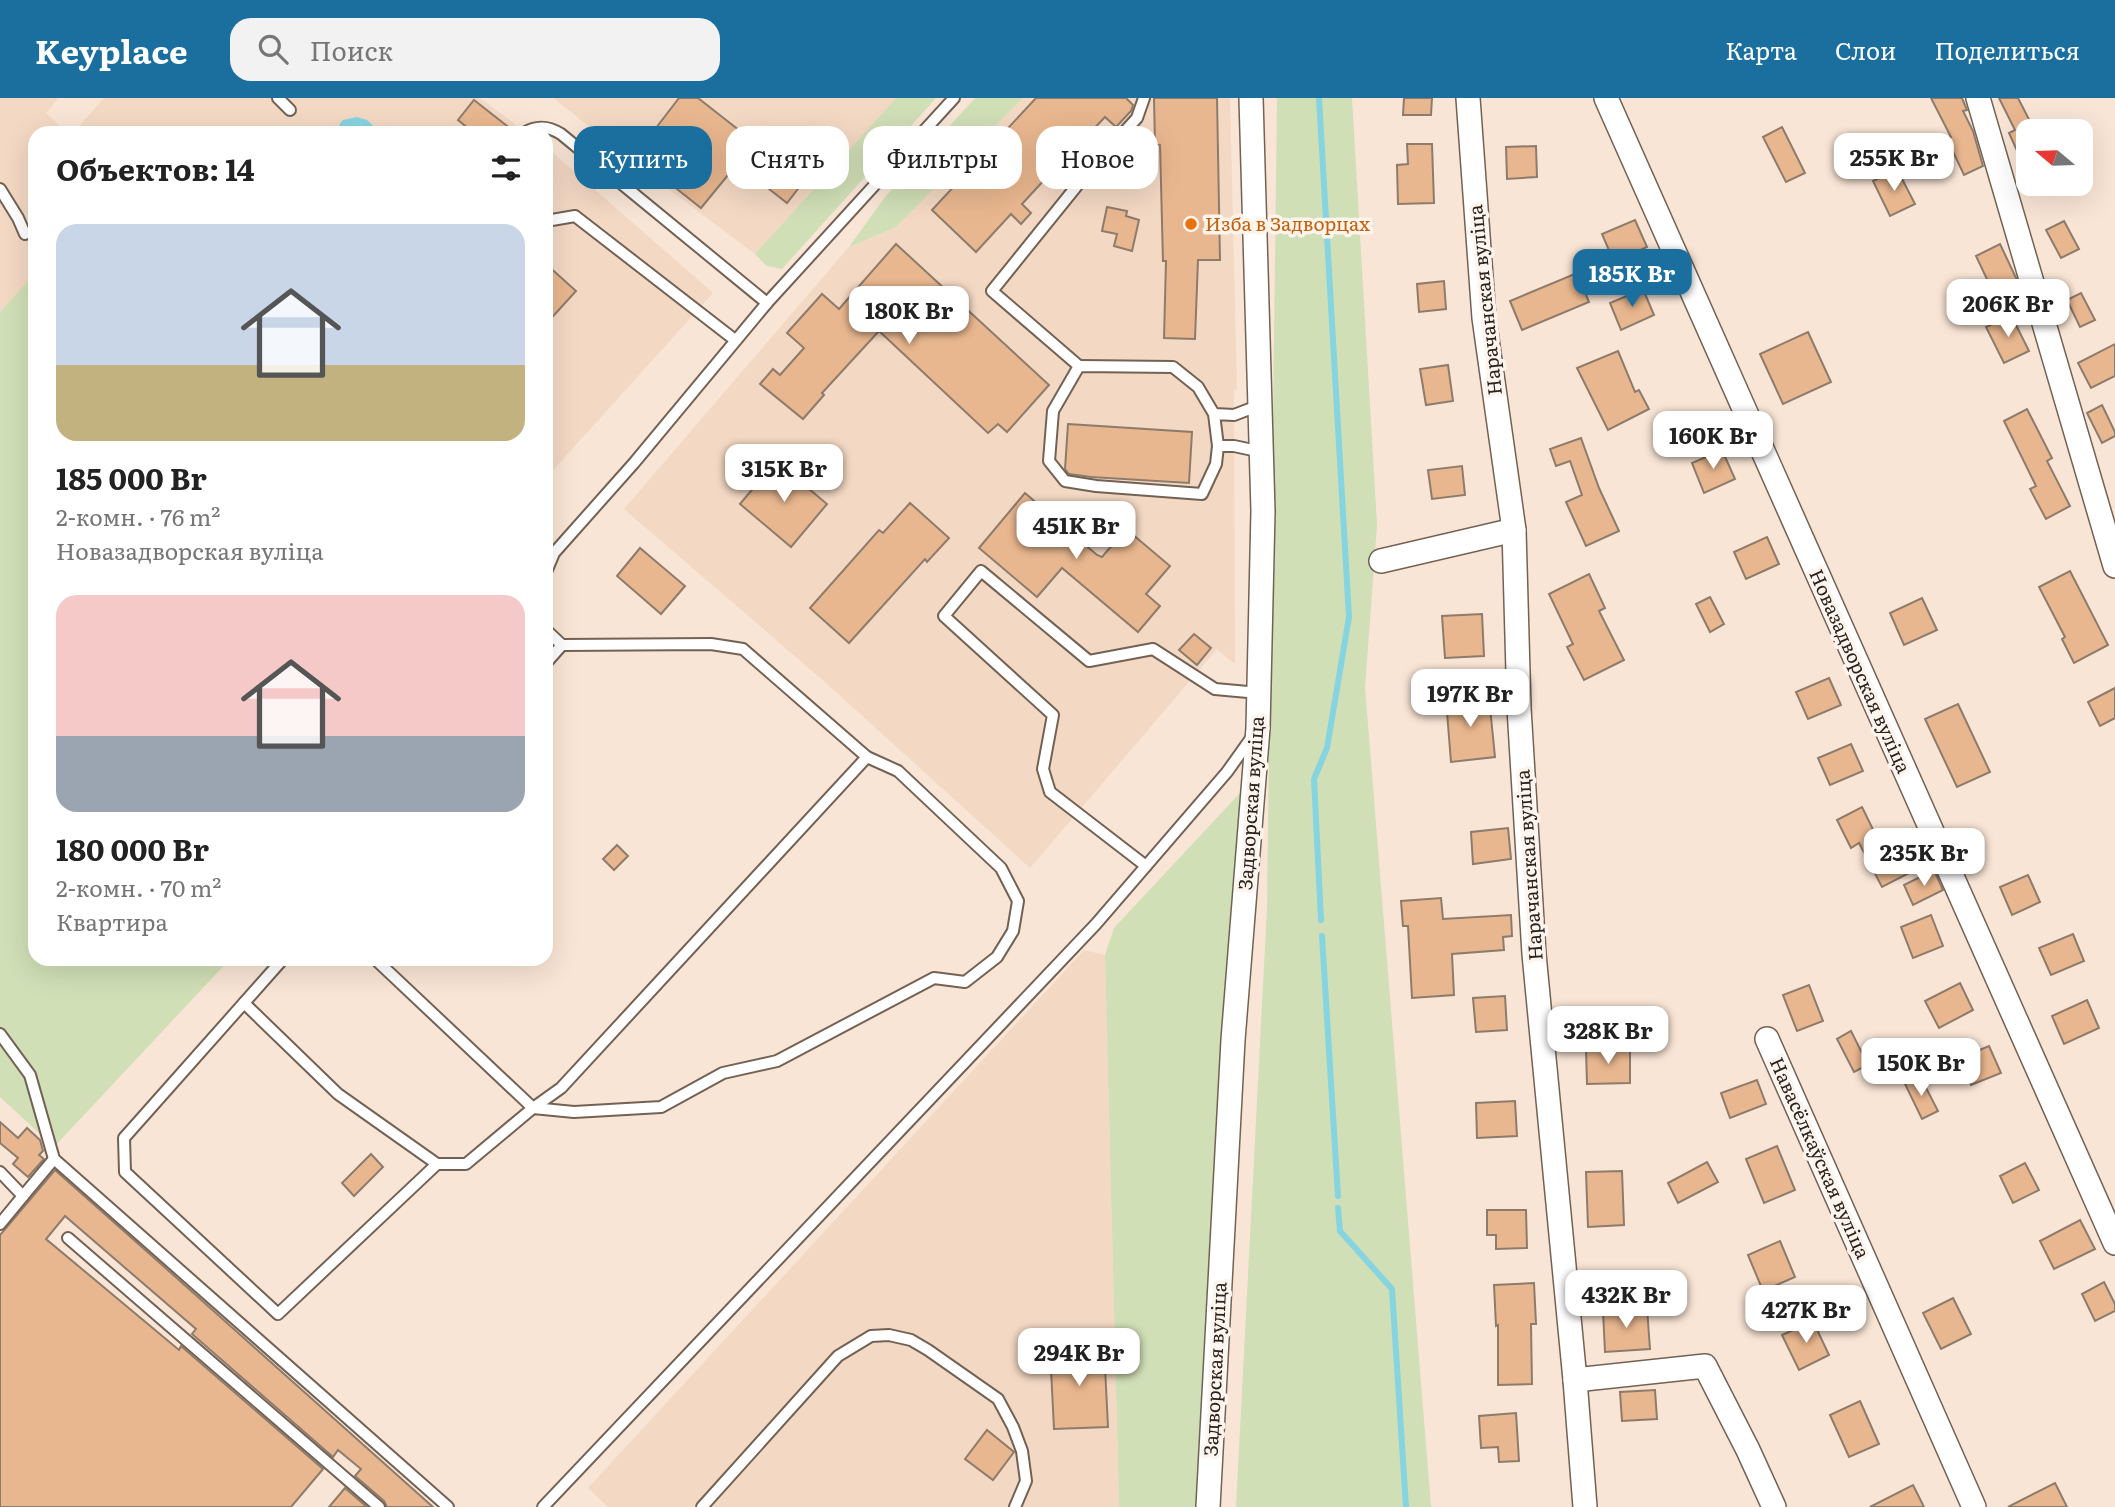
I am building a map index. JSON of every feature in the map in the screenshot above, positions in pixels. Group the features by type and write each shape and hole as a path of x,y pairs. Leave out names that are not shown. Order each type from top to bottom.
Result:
{"street":[{"name":"Задворская вуліца","path":"1208,1507 1233,1040 1258,728 1263,511 1251,98"},
{"name":"Нарачанская вуліца","path":"1468,98 1483,318 1514,530 1519,708 1534,954 1585,1507"},
{"name":"Новазадворская вуліца","path":"1606,98 2115,1243"},
{"path":"1978,98 2115,566"},
{"path":"1381,561 1514,530"},
{"name":"Навасёлкаўская вуліца","path":"1767,1039 1975,1507"},
{"path":"1575,1380 1705,1366 1774,1507"}],"lane":[{"path":"278,98 290,110"},
{"path":"553,556 767,303 954,98"},
{"path":"1079,366 1053,411 1049,461 1065,481 1202,494 1216,464 1218,446 1214,414 1198,387 1173,367 1079,366 992,291 1088,172 1137,118 1144,98"},
{"path":"553,129 767,303"},
{"path":"0,189 18,218 24,234"},
{"path":"553,221 575,216 735,341"},
{"path":"1214,414 1234,415 1260,405"},
{"path":"1218,446 1234,446 1262,452"},
{"path":"1146,866 1049,792 1043,769 1053,715 944,616 981,571 1090,661 1153,649 1215,689 1259,693"},
{"path":"382,966 533,1108 573,1112 661,1107 723,1073 777,1061 934,978 965,982 997,957 1013,931 1018,901 1001,868 898,771 867,757 743,649 711,645 562,645 553,637"},
{"path":"553,655 562,645"},
{"path":"547,1506 1096,924 1227,772 1258,728"},
{"path":"244,1003 338,1094 437,1164 466,1164 561,1088 867,757"},
{"path":"277,966 124,1138 125,1172 278,1314 437,1164"},
{"path":"0,1034 30,1075 54,1159 448,1507"},
{"path":"0,1224 54,1159"},
{"path":"0,1172 23,1196"},
{"path":"68,1238 379,1507"},
{"path":"702,1507 838,1356 871,1336 889,1335 911,1340 998,1399 1022,1451 1026,1480 1015,1507"}],"shaded area":[{"path":"0,98 58,98 46,113 60,126 28,126 28,281 0,312"},
{"path":"104,98 480,98 518,126 79,126"},
{"path":"554,98 896,98 871,126 863,126 863,135 849,150 849,126 726,126 726,189 814,189 755,254 668,189 712,189 712,126 588,126"},
{"path":"1023,98 1230,98 1237,389 1234,390 1235,664 1217,649 1030,868 826,683 624,509 849,247 896,227 933,189 1022,189 1022,126 995,126"},
{"path":"553,153 574,171 574,189 594,189 713,293 553,470"},
{"path":"1084,950 1105,955 1119,1507 608,1507 588,1488"}],"green space":[{"path":"896,98 936,98 911,126 871,126"},
{"path":"975,98 1023,98 995,126 950,126"},
{"path":"1277,98 1352,98 1377,525 1365,687 1431,1507 1236,1507 1267,908"},
{"path":"863,135 863,179 782,269 767,266 755,254 814,189 849,189 849,150"},
{"path":"892,189 933,189 896,227 849,247"},
{"path":"28,281 28,966 223,966 54,1147 0,1097 0,312"},
{"path":"1241,792 1202,1507 1119,1507 1105,955 1114,928"}],"water":[{"path":"357,117 367,120 373,126 339,126 343,120"}],"building":[{"path":"679,98 698,98 734,126 726,126 726,177 701,208 677,189 712,189 712,126 658,126"},
{"path":"1036,98 1126,98 1133,105 1117,126 1105,117 1096,126 1036,126 1036,189 1022,204 1031,213 1021,224 1011,214 976,252 932,210 952,189 1022,189 1022,126 1010,126"},
{"path":"1154,98 1217,98 1220,260 1198,260 1195,339 1164,338 1166,261 1163,261 1160,145 1158,126 1155,126"},
{"path":"1404,98 1432,98 1431,115 1403,115"},
{"path":"1931,98 1962,98 1967,110 1963,111 1973,131 1983,166 1964,175 1947,139 1951,137"},
{"path":"1999,98 2018,98 2029,119 2016,119 2016,148 2009,133 2015,130"},
{"path":"474,100 507,126 465,126 458,120"},
{"path":"1782,127 1805,173 1786,182 1763,137"},
{"path":"1407,144 1432,144 1434,203 1398,204 1397,165 1408,164"},
{"path":"1536,146 1537,177 1507,179 1506,147"},
{"path":"1897,169 1915,204 1890,216 1873,181"},
{"path":"769,189 798,189 787,203"},
{"path":"1107,207 1127,211 1126,216 1139,220 1132,251 1114,246 1117,234 1102,231"},
{"path":"1635,220 1647,247 1614,262 1602,234"},
{"path":"2064,221 2079,249 2061,258 2046,230"},
{"path":"896,244 1049,385 1007,432 998,424 988,433 879,331 822,393 824,395 803,419 760,384 773,369 780,375 804,348 787,333 822,294 839,309"},
{"path":"2000,244 2017,280 1993,292 1976,256"},
{"path":"553,270 576,291 553,316"},
{"path":"1577,273 1589,302 1522,330 1510,301"},
{"path":"1444,281 1446,309 1419,312 1417,284"},
{"path":"1643,289 1654,315 1621,330 1610,303"},
{"path":"2081,293 2095,320 2080,327 2067,300"},
{"path":"2011,315 2029,351 2004,363 1986,327"},
{"path":"1808,332 1831,382 1783,404 1760,354"},
{"path":"2115,344 2115,376 2091,388 2078,363"},
{"path":"1618,351 1635,392 1639,390 1649,409 1608,430 1577,368"},
{"path":"1448,365 1453,401 1426,405 1420,369"},
{"path":"2102,405 2115,436 2102,443 2087,413"},
{"path":"2027,409 2052,458 2047,461 2070,506 2046,519 2030,489 2036,486 2004,421"},
{"path":"1068,424 1192,432 1189,483 1069,474 1065,469"},
{"path":"1581,438 1599,488 1619,531 1586,546 1566,502 1582,495 1570,461 1556,466 1550,449"},
{"path":"1722,450 1735,479 1704,493 1692,463"},
{"path":"776,461 827,504 791,547 740,504"},
{"path":"1462,466 1465,495 1432,499 1428,470"},
{"path":"1025,493 1097,555 1102,557 1126,529 1170,566 1146,594 1160,606 1138,632 1062,568 1037,597 979,548"},
{"path":"910,503 949,538 927,562 925,559 849,643 810,608 879,530 883,533"},
{"path":"1767,537 1779,564 1746,579 1734,552"},
{"path":"640,548 685,586 661,614 617,576"},
{"path":"2070,571 2108,645 2074,663 2062,639 2065,637 2039,587"},
{"path":"1589,574 1605,608 1599,611 1624,660 1584,680 1567,647 1573,644 1549,594"},
{"path":"1710,597 1724,624 1710,632 1696,604"},
{"path":"1922,598 1937,630 1904,645 1890,613"},
{"path":"1482,614 1484,656 1445,658 1442,616"},
{"path":"1194,634 1211,648 1197,665 1179,650"},
{"path":"1829,678 1841,705 1808,719 1796,692"},
{"path":"2115,688 2115,718 2100,726 2088,702"},
{"path":"1489,697 1495,757 1451,762 1446,700"},
{"path":"1958,704 1990,772 1957,787 1925,719"},
{"path":"1851,744 1863,771 1830,785 1818,758"},
{"path":"1862,807 1886,856 1899,849 1911,872 1882,887 1859,843 1851,848 1837,820"},
{"path":"1508,828 1511,859 1473,864 1471,832"},
{"path":"617,845 628,856 614,870 603,859"},
{"path":"1934,870 1943,890 1913,905 1904,885"},
{"path":"2028,875 2040,902 2012,915 2000,887"},
{"path":"1441,898 1443,919 1511,915 1512,936 1503,937 1504,950 1452,954 1454,995 1412,998 1408,926 1403,926 1401,901"},
{"path":"1931,915 1943,946 1913,958 1901,927"},
{"path":"2073,934 2084,961 2051,975 2039,948"},
{"path":"1960,983 1973,1010 1939,1028 1925,1001"},
{"path":"1809,985 1823,1021 1797,1031 1783,995"},
{"path":"1505,996 1507,1030 1476,1032 1473,998"},
{"path":"2087,1000 2099,1028 2064,1044 2052,1016"},
{"path":"1851,1031 1868,1065 1854,1072 1837,1039"},
{"path":"1989,1046 2001,1073 1971,1085 1960,1058"},
{"path":"1630,1048 1630,1083 1587,1084 1586,1049"},
{"path":"1920,1076 1938,1111 1922,1119 1905,1084"},
{"path":"1757,1080 1766,1104 1730,1118 1721,1093"},
{"path":"1515,1101 1517,1136 1477,1138 1476,1103"},
{"path":"0,1122 18,1138 27,1128 40,1140 43,1151 39,1155 44,1159 28,1177 13,1164 18,1158 0,1143"},
{"path":"1777,1146 1795,1190 1764,1203 1746,1159"},
{"path":"371,1154 383,1167 354,1196 342,1183"},
{"path":"1707,1162 1718,1182 1678,1203 1668,1183"},
{"path":"2025,1163 2039,1190 2013,1203 2000,1176"},
{"path":"55,1170 433,1507 387,1507 384,1501 355,1476 361,1469 338,1450 333,1457 192,1334 196,1329 65,1216 46,1239 179,1350 181,1346 323,1469 291,1507 0,1507 0,1235"},
{"path":"1622,1171 1624,1225 1588,1227 1586,1172"},
{"path":"1487,1210 1526,1210 1527,1248 1496,1249 1496,1235 1487,1235"},
{"path":"2080,1220 2095,1249 2054,1269 2040,1241"},
{"path":"1780,1241 1795,1277 1763,1291 1748,1255"},
{"path":"2104,1282 2115,1304 2115,1311 2095,1321 2082,1294"},
{"path":"1534,1283 1536,1324 1531,1324 1532,1384 1498,1385 1498,1325 1496,1326 1494,1285"},
{"path":"1953,1298 1971,1334 1941,1349 1923,1313"},
{"path":"1647,1308 1650,1349 1605,1352 1603,1311"},
{"path":"1813,1321 1829,1355 1799,1370 1782,1335"},
{"path":"1104,1347 1108,1427 1054,1429 1050,1349"},
{"path":"1655,1390 1657,1419 1622,1421 1620,1392"},
{"path":"1860,1401 1879,1444 1849,1457 1830,1415"},
{"path":"1516,1413 1519,1461 1499,1462 1498,1447 1481,1448 1479,1416"},
{"path":"987,1430 1014,1452 993,1480 965,1459"},
{"path":"2055,1483 2067,1507 2008,1507"},
{"path":"1913,1485 1924,1507 1870,1507"},
{"path":"345,1488 367,1507 329,1507"}],"waterway":[{"path":"1319,98 1349,617 1327,748 1314,779 1321,920"},
{"path":"1322,936 1338,1196"},
{"path":"1338,1208 1340,1231 1392,1289 1406,1507"}],"place":[{"name":"Изба в Задворцах","path":"1191,224"}]}
